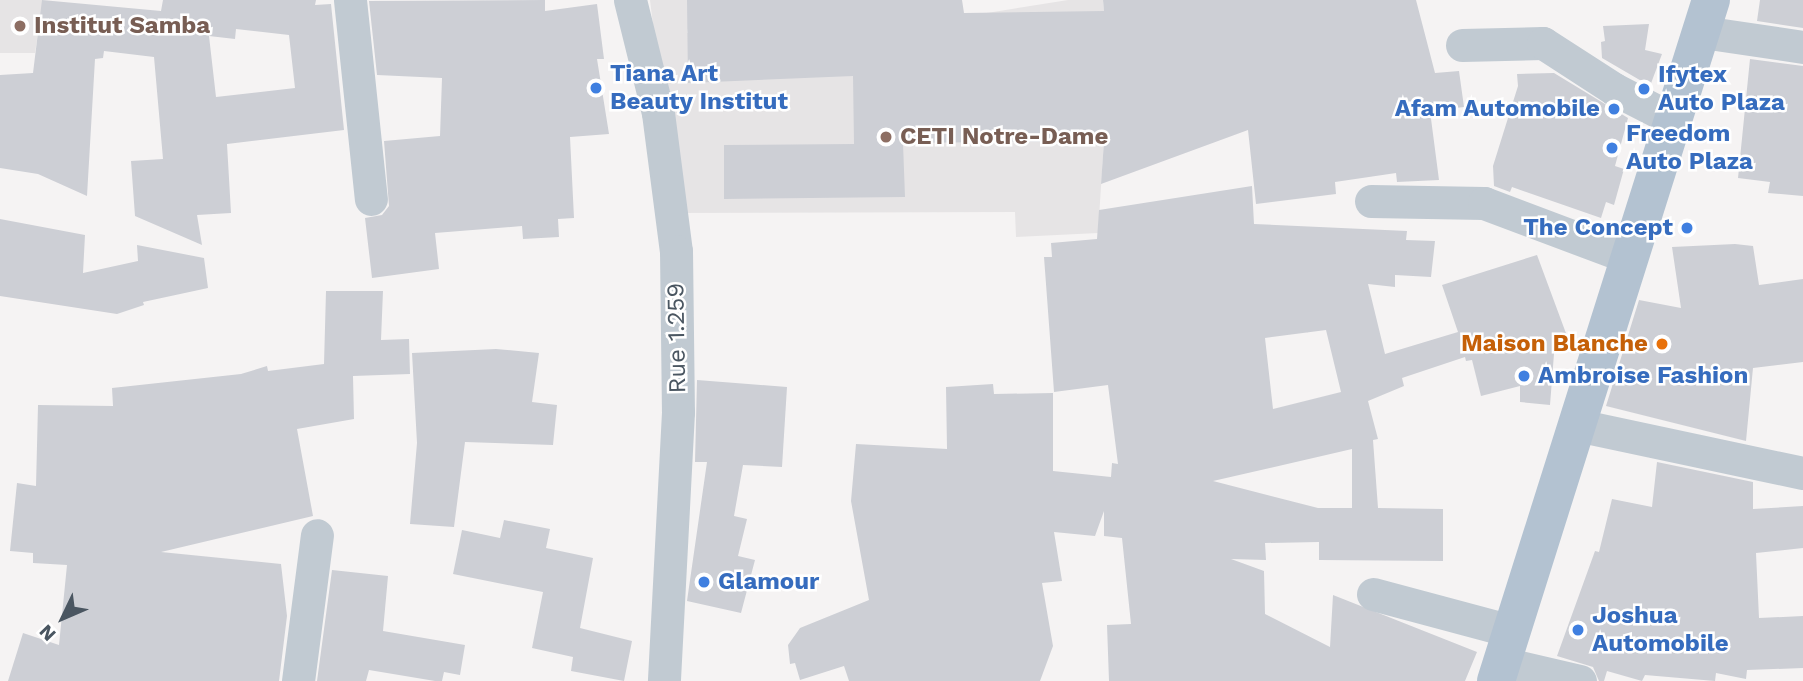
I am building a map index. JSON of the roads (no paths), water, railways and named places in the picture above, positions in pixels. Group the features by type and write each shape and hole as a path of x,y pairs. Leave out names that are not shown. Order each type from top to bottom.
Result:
{"main road":[{"path":"1503,658 1707,16"}],"street":[{"path":"350,0 371,199"},
{"name":"Rue 1.259","path":"629,0 658,113 676,251 678,412 664,681"},
{"path":"1707,16 1803,47"},
{"path":"1462,45 1543,43 1614,89 1674,120"},
{"path":"1371,201 1484,203 1630,258"},
{"path":"1577,425 1803,473"},
{"path":"298,681 317,535"},
{"path":"1373,594 1503,658 1580,681"}],"place":[{"name":"Institut Samba","path":"20,26"},
{"name":"Tiana Art Beauty Institut","path":"596,88"},
{"name":"Ifytex Auto Plaza","path":"1644,89"},
{"name":"Afam Automobile","path":"1614,109"},
{"name":"CETI Notre-Dame","path":"886,137"},
{"name":"Freedom Auto Plaza","path":"1612,148"},
{"name":"The Concept","path":"1687,228"},
{"name":"Maison Blanche","path":"1662,344"},
{"name":"Ambroise Fashion","path":"1524,376"},
{"name":"Glamour","path":"704,582"},
{"name":"Joshua Automobile","path":"1578,630"}]}
